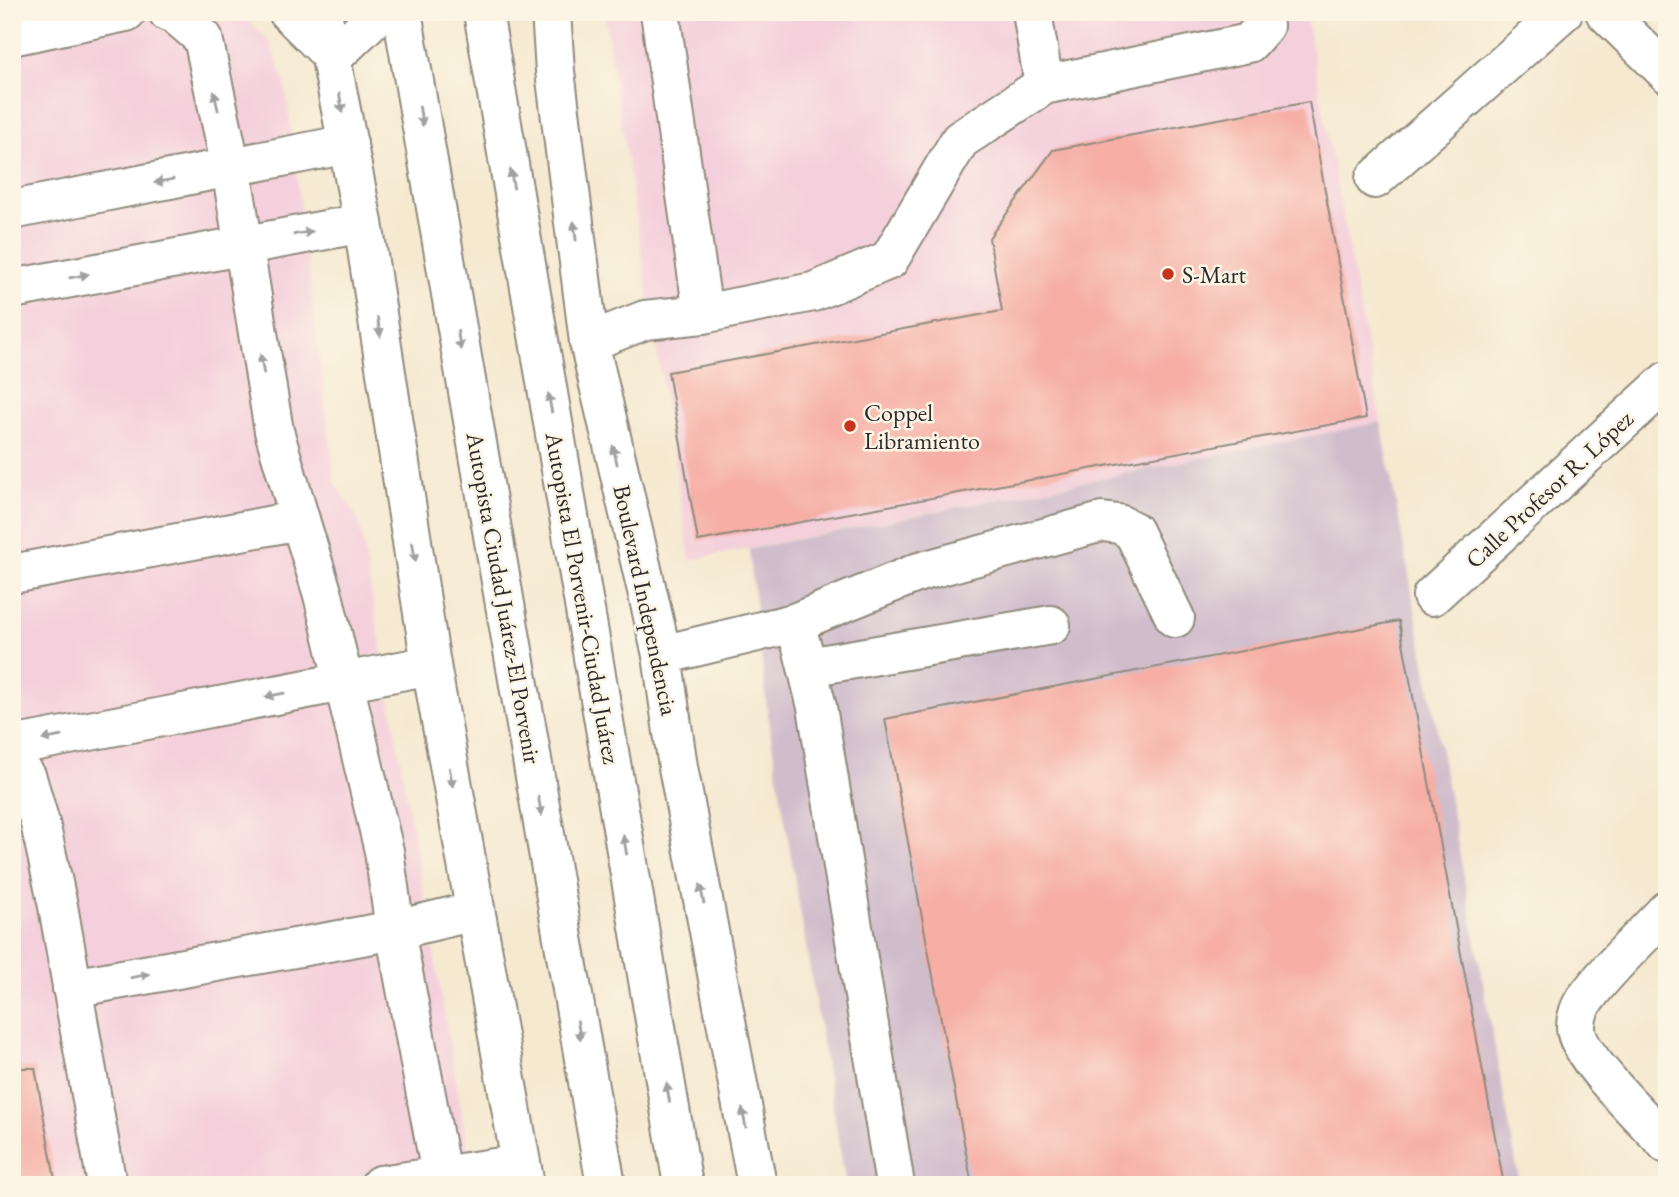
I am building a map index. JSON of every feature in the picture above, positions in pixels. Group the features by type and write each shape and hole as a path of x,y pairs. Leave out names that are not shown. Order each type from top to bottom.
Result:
{"main road":[{"path":"12,36 126,12"},
{"path":"168,12 174,13 203,38 232,168 274,431 323,594 384,850 395,930 442,1180"},
{"path":"288,12 333,57"},
{"path":"323,12 363,223 431,665 523,1174 380,1185"},
{"path":"333,57 380,12"},
{"name":"Autopista Ciudad Juárez-El Porvenir","path":"402,12 606,1185"},
{"name":"Autopista El Porvenir-Ciudad Juárez","path":"483,12 683,1185"},
{"path":"660,12 703,314"},
{"path":"1032,12 1044,85"},
{"path":"589,342 645,320 703,314 813,292 889,260 960,140 1044,85 1249,43 1264,26 1262,12"},
{"path":"1375,179 1563,12"},
{"path":"1605,12 1667,73"},
{"name":"Boulevard Independencia","path":"545,13 555,71 589,342 662,655 678,767 757,1185"},
{"path":"12,210 348,144"},
{"path":"12,289 243,243 363,223"},
{"name":"Calle Profesor R. López","path":"1432,596 1667,381"},
{"path":"12,574 300,520"},
{"path":"662,655 794,623 919,572 1102,522 1119,524 1133,531 1175,618"},
{"path":"794,623 817,708 895,1185"},
{"path":"808,667 1051,625"},
{"path":"12,746 431,665"},
{"path":"12,757 27,778 40,823 107,1185"},
{"path":"1667,910 1586,998 1578,1016 1576,1030 1580,1043 1592,1061 1667,1144"},
{"path":"72,988 395,930 475,911"}],"shaded area":[{"path":"12,12 240,12 269,41 285,83 335,483 359,521 474,1185 12,1185"},
{"path":"604,12 1305,12 1381,422 690,560"},
{"path":"1381,422 1520,1185 846,1185 769,725 749,549"}],"building":[{"name":"S-Mart","path":"1309,102 1366,418 698,541 668,372 1002,311 989,238 1053,150"},
{"path":"1399,621 1504,1185 972,1185 885,719"},
{"path":"12,1032 20,1068 35,1068 56,1185 12,1185"}],"place":[{"name":"S-Mart","path":"1168,274"},
{"name":"Coppel Libramiento","path":"850,426"}]}
